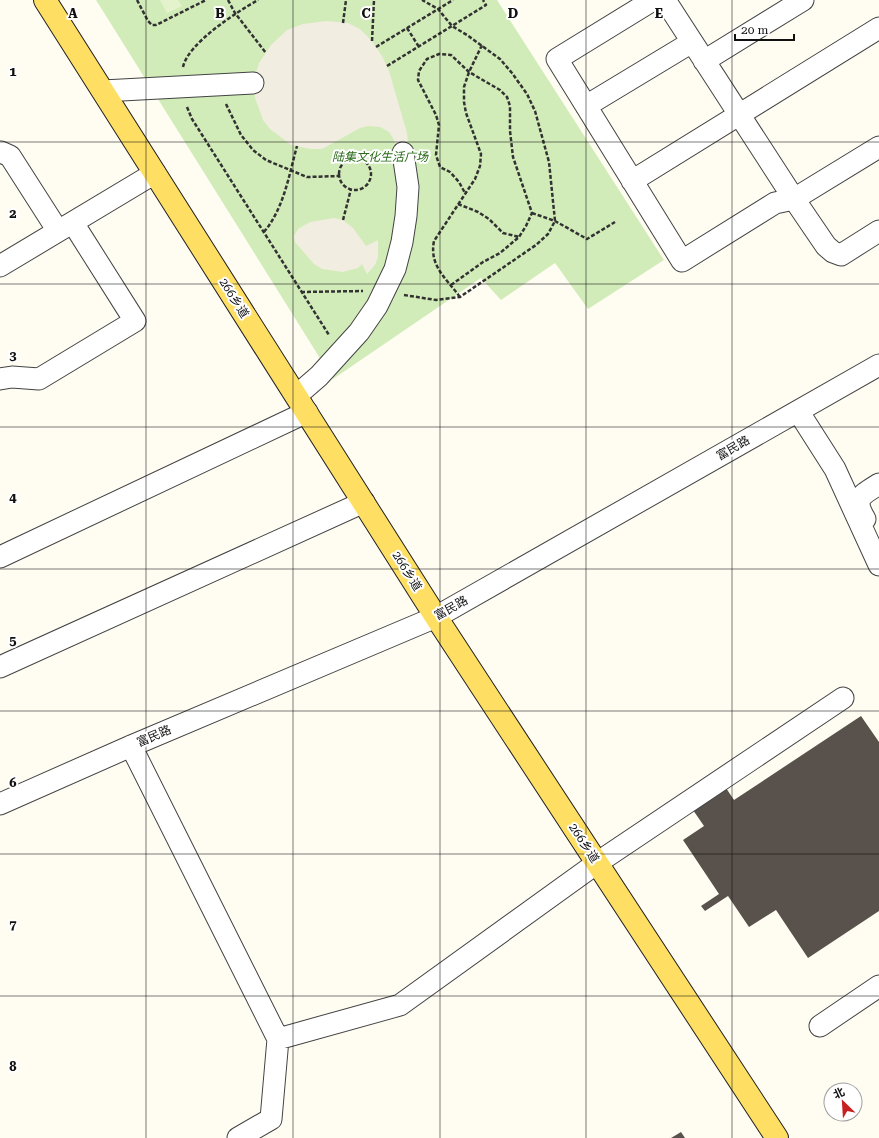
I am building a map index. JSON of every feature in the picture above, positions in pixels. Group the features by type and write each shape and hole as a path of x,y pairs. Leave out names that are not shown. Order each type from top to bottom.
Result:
{"main road":[{"name":"266乡道","path":"45,0 436,617 777,1138"}],"street":[{"path":"653,0 557,59 682,260 775,203 794,199 879,147"},
{"path":"665,0 826,246 832,252 840,255 879,231"},
{"path":"704,61 803,0"},
{"path":"632,181 879,28"},
{"path":"586,106 692,42"},
{"path":"103,91 254,83"},
{"path":"0,152 10,156 66,227 135,321 39,379 12,377 0,379"},
{"path":"0,557 301,404 319,376 359,332 377,306 397,265 406,216 408,187 403,153"},
{"path":"0,266 155,173"},
{"name":"富民路","path":"0,804 131,746 436,617 879,365"},
{"path":"798,412 835,470 879,565"},
{"path":"879,484 860,496 858,503 860,511 879,541"},
{"path":"0,667 364,502"},
{"path":"278,1039 400,1005 597,863 843,698"},
{"path":"131,746 278,1039 271,1119 238,1138"},
{"path":"820,1026 879,986"}],"path":[{"path":"138,0 148,21 152,25 156,25 206,0"},
{"path":"228,0 235,14 266,53"},
{"path":"258,0 223,22 191,52 183,65 180,87 192,119 340,352"},
{"path":"343,22 346,0"},
{"path":"372,41 374,0"},
{"path":"302,292 384,292 436,300 460,297 536,245 548,234 555,221 549,162 535,111 527,94 500,59 482,45 452,26 438,9 422,0"},
{"path":"376,47 453,0"},
{"path":"387,66 486,5 483,0"},
{"path":"407,28 419,46"},
{"path":"460,297 434,263 432,252 434,241 475,179 480,166 481,154 466,113 464,87 469,72 482,45"},
{"path":"451,286 483,262 500,253 519,237 532,213 513,157 510,131 510,106 507,97 500,90 469,72 451,55 439,54 427,60 419,71 418,80 436,115 439,125 436,155 440,167 450,172 459,182 465,193"},
{"path":"220,84 229,112 241,135 253,150 266,160 307,177 340,176"},
{"path":"264,232 273,222 280,207 297,146"},
{"path":"350,159 361,159 371,171 369,181 362,188 351,189 344,185 340,176 342,166 350,159"},
{"path":"343,220 351,189"},
{"path":"458,204 478,212 489,219 503,233 519,237"},
{"path":"532,213 555,221 587,239 615,222"}],"green space":[{"name":"陆集文化生活广场","path":"96,0 497,0 664,260 588,309 555,263 501,300 481,278 333,379"},
{"path":"160,0 178,0 182,6 167,13"}],"shaded area":[{"path":"326,21 348,23 360,29 372,41 383,58 389,71 407,133 408,142 400,161 394,140 389,132 380,127 368,126 360,128 322,149 311,149 291,145 270,129 263,120 255,98 253,83 259,63 271,45 287,30 303,24"},
{"path":"334,218 343,220 353,228 366,246 378,240 378,257 375,265 367,274 362,264 358,268 343,272 322,269 314,264 295,242 294,236 298,229 310,222"}],"building":[{"path":"861,716 879,742 879,911 808,958 776,910 749,927 728,896 705,911 701,906 719,894 683,840 704,826 693,810 726,788 734,800"},
{"path":"681,1132 685,1138 671,1138"}]}
